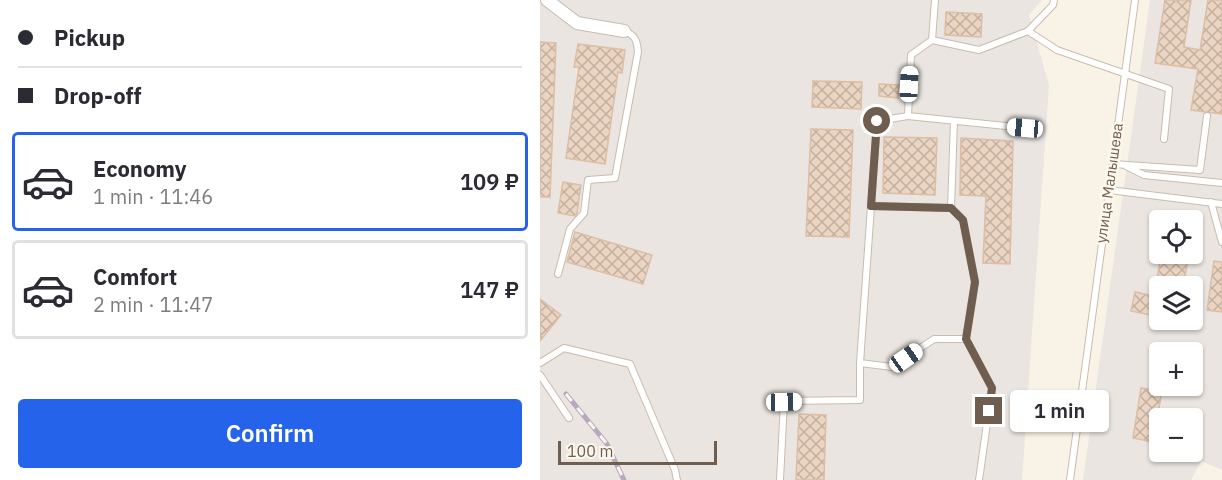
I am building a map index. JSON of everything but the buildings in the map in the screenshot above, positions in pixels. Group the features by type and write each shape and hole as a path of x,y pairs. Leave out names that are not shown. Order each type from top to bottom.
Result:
{"street":[{"path":"548,0 577,23 624,31"}],"lane":[{"path":"932,40 935,0"},
{"path":"908,116 911,55 932,40 979,50 1028,31 1053,5 1054,0"},
{"name":"улица Малышева","path":"1070,480 1135,0"},
{"path":"558,274 570,229 584,213 588,180 615,178 638,52 637,40 632,34 624,31"},
{"path":"1028,31 1057,50 1169,89 1164,139"},
{"path":"780,480 784,402 860,400 860,363 877,121 908,116 1025,128"},
{"path":"1113,164 1200,170 1207,116"},
{"path":"951,208 954,121"},
{"path":"1122,164 1144,175 1222,183"},
{"path":"1109,190 1222,204"},
{"path":"1211,202 1222,242"},
{"path":"871,206 951,208 963,220 975,282 966,339 992,388 979,480"},
{"path":"860,363 892,368 934,339 966,339"},
{"path":"540,363 564,348 630,364 675,470 677,480"},
{"path":"540,375 569,418"}],"shaded area":[{"path":"540,0 1042,0 1029,15 1049,85 1022,480 540,480"},
{"path":"1150,0 1222,0 1222,470 1203,462 1203,408 1149,408 1149,462 1200,462 1191,480 1083,480"}],"railway":[{"path":"566,394 607,444 624,480"}],"route":[{"path":"877,121 871,206 951,208 963,220 975,282 966,339 992,388 989,411"}]}
